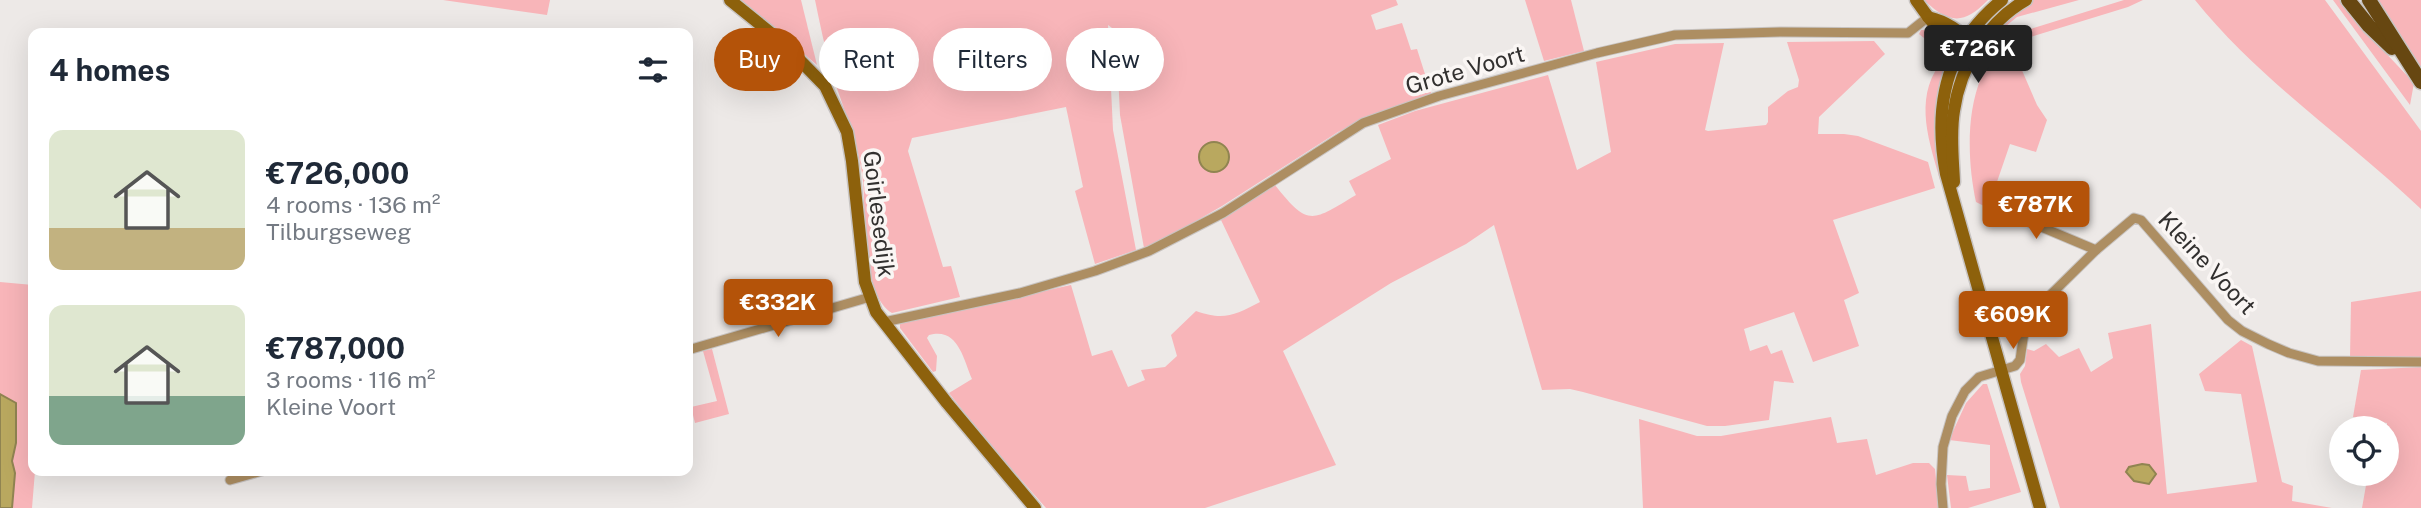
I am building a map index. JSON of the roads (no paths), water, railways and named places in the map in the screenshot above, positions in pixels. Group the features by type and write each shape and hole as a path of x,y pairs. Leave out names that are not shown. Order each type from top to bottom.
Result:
{"main road":[{"path":"2348,0 2369,26 2408,64"},
{"path":"2368,0 2421,82"}],"street":[{"name":"Goirlesedijk","path":"730,0 783,43 825,86 847,132 862,262 870,298 884,322 947,403 1035,508"},
{"path":"1916,0 1928,17 1944,21 1975,50"},
{"path":"2001,0 1984,14 1964,42 1946,84 1941,109 1942,157 2040,508"},
{"path":"1955,203 1952,131 1959,88 1975,50 1996,23 2026,0"},
{"name":"Grote Voort","path":"884,322 1020,293 1095,271 1149,251 1223,213 1363,123 1439,96 1657,38 1710,33 1908,33 1928,17"},
{"path":"1989,205 2096,250"},
{"name":"Kleine Voort","path":"2001,370 2014,366 2020,360 2026,319 2096,250 2134,218 2141,219 2228,320 2267,344 2289,354 2318,361 2421,362"},
{"path":"693,349 870,298"},
{"path":"1943,508 1941,466 1946,431 1952,416 1972,383 1979,377 2001,370"},
{"path":"230,480 244,476"}]}
